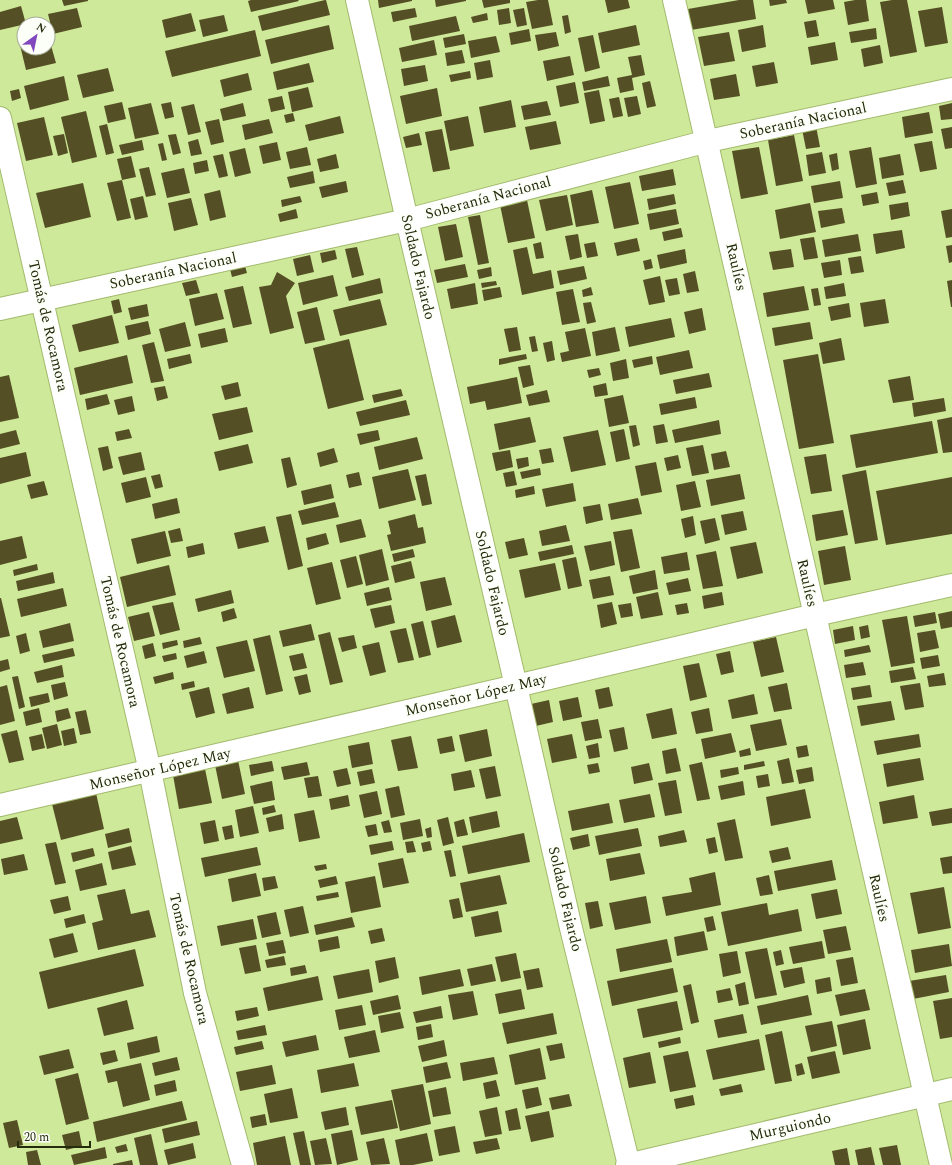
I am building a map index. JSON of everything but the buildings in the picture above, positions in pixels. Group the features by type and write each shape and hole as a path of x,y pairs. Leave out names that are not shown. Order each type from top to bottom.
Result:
{"street":[{"name":"Soldado Fajardo","path":"357,0 570,924 629,1165"},
{"name":"Raulíes","path":"674,0 708,141 941,1165"},
{"name":"Soberanía Nacional","path":"0,309 407,220 708,141 952,89"},
{"name":"Tomás de Rocamora","path":"0,118 150,771 195,993 243,1165"},
{"name":"Monseñor López May","path":"0,805 516,686 815,615 952,585"},
{"name":"Murguiondo","path":"629,1165 952,1089"}]}
